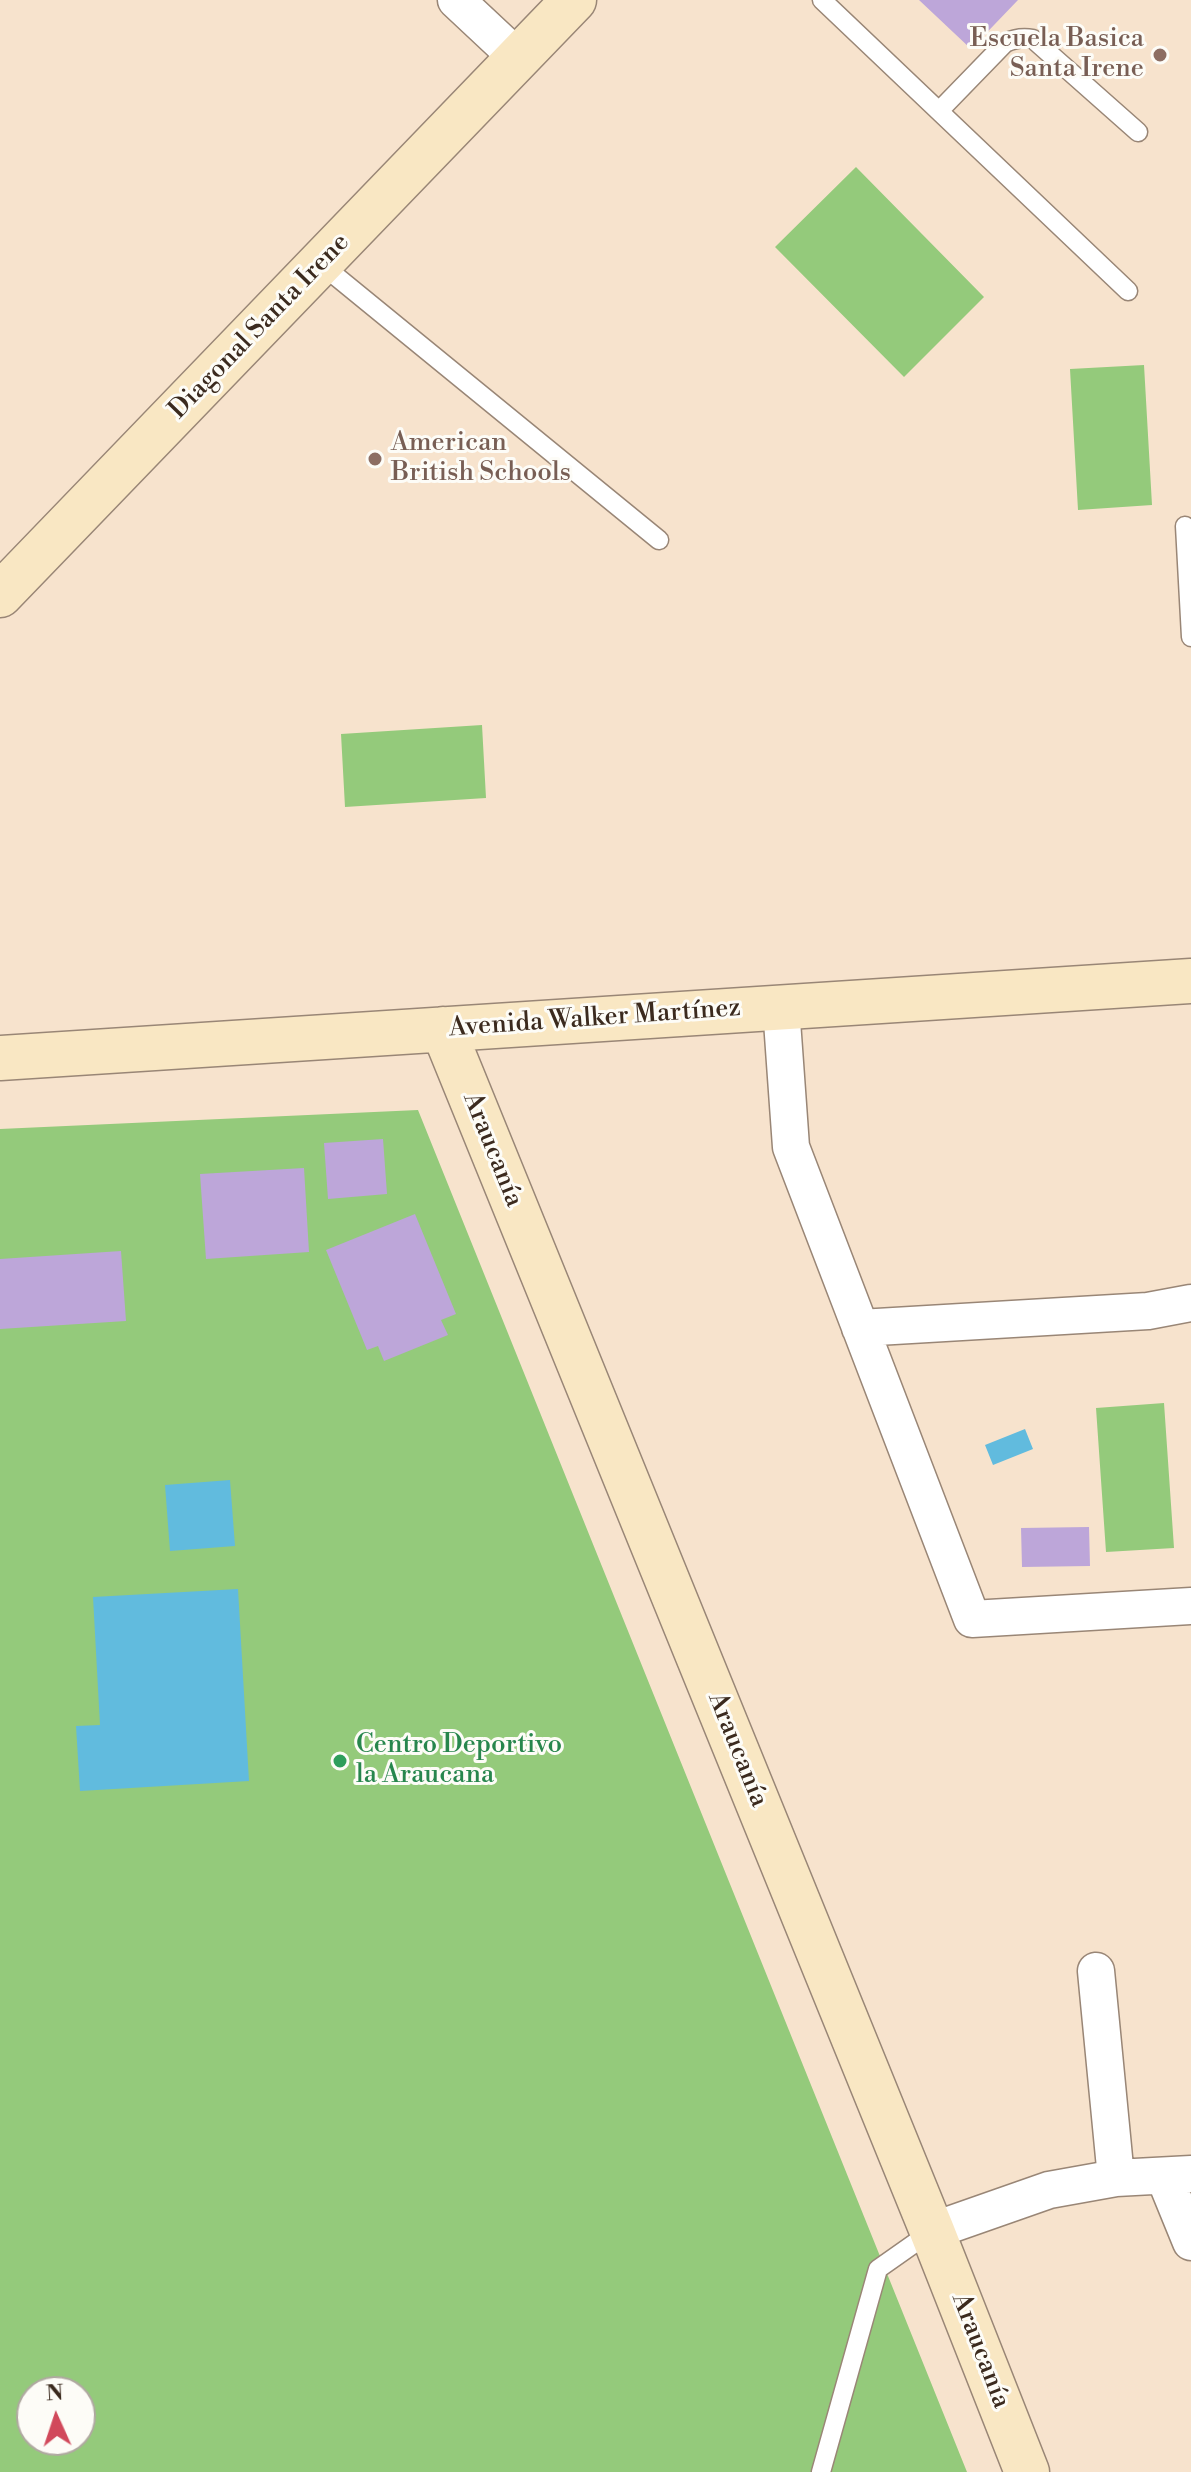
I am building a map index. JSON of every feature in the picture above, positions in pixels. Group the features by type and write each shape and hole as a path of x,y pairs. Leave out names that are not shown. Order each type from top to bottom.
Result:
{"street":[{"path":"456,0 519,59"},
{"name":"Diagonal Santa Irene","path":"0,595 574,0"},
{"name":"Avenida Walker Martínez","path":"0,1058 1191,981"},
{"path":"781,1007 791,1147 972,1619 1191,1606"},
{"name":"Araucanía","path":"443,1029 1027,2472"},
{"path":"860,1328 1148,1311 1191,1303"},
{"path":"1096,1971 1116,2178"},
{"path":"932,2231 1049,2190 1116,2178 1178,2175 1191,2242"}],"lane":[{"path":"822,0 1128,291"},
{"path":"939,111 1005,43 1025,37 1033,39 1138,132"},
{"path":"321,264 659,540"},
{"path":"1185,526 1191,637"},
{"path":"821,2472 878,2269 932,2231"}],"green space":[{"path":"856,167 984,297 904,377 775,247"},
{"path":"1144,365 1152,505 1078,510 1070,369"},
{"path":"482,725 486,798 345,807 341,734"},
{"name":"Centro Deportivo la Araucana","path":"418,1110 967,2472 0,2472 0,1129"},
{"path":"1164,1403 1174,1548 1106,1552 1096,1408"}],"water":[{"path":"1025,1429 1033,1449 993,1465 985,1445"},
{"path":"230,1480 235,1546 170,1551 165,1485"},
{"path":"238,1589 249,1781 80,1791 76,1726 100,1725 93,1597"}],"building":[{"path":"919,0 1018,0 971,49"},
{"path":"383,1139 387,1194 328,1199 324,1143"},
{"path":"304,1168 309,1252 206,1259 200,1174"},
{"path":"415,1214 456,1314 441,1320 448,1335 384,1361 378,1346 367,1350 326,1250"},
{"path":"121,1251 126,1321 0,1329 0,1259"},
{"path":"1089,1527 1090,1566 1022,1567 1021,1528"}],"place":[{"name":"Escuela Basica Santa Irene","path":"1160,55"},
{"name":"American British Schools","path":"375,459"},
{"name":"Centro Deportivo la Araucana","path":"340,1761"}]}
